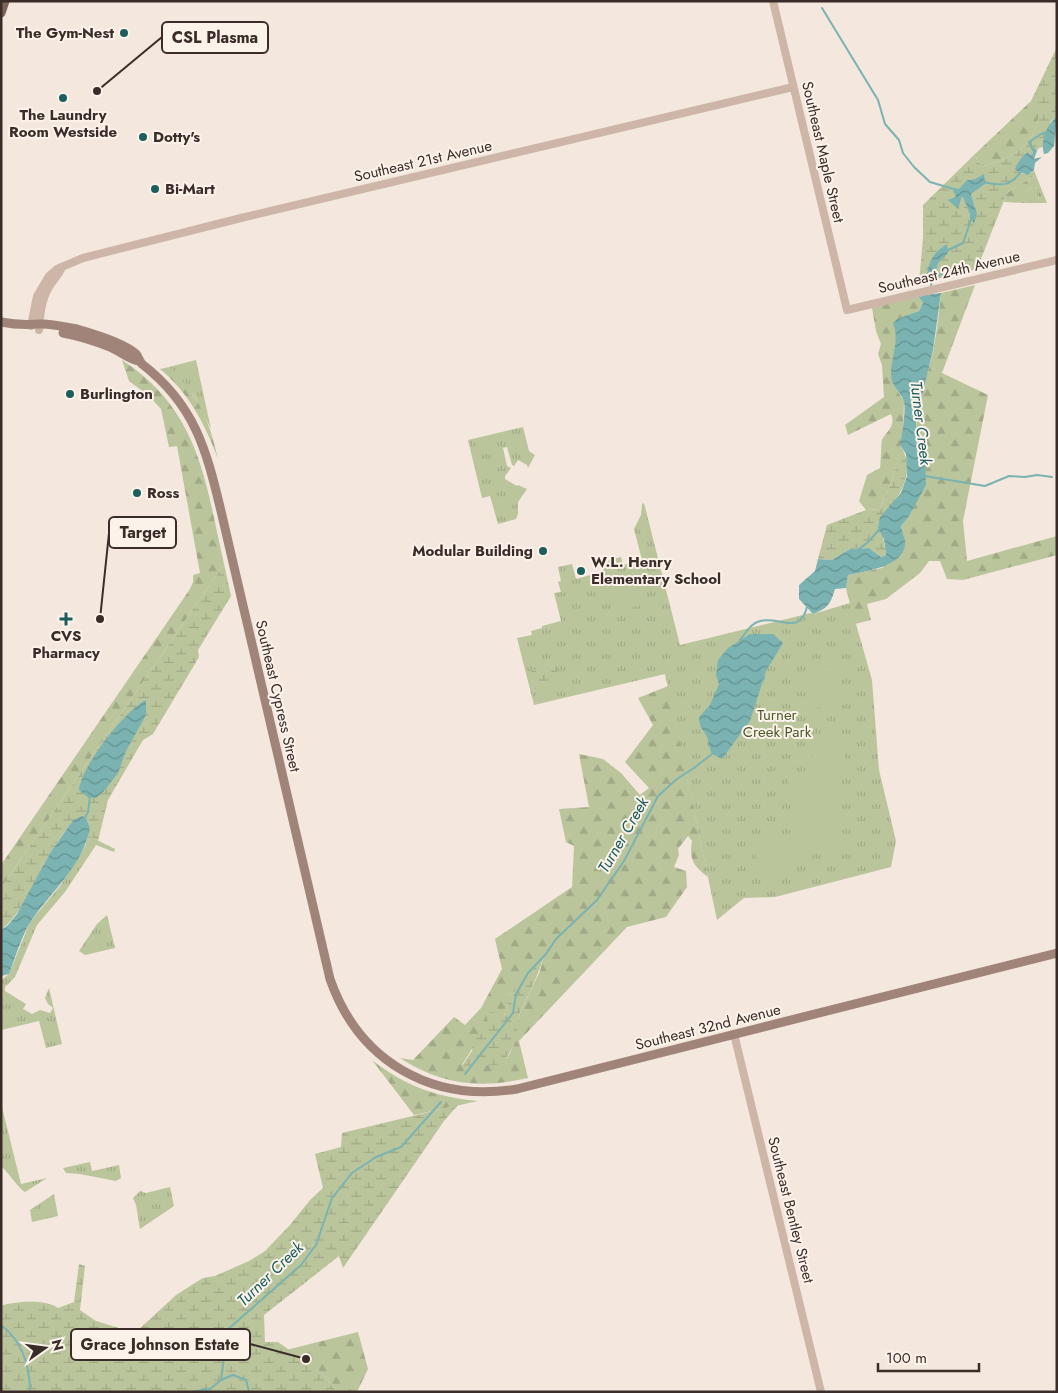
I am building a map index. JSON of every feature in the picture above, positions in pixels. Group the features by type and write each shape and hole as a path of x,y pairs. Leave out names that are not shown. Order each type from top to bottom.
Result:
{"main road":[{"path":"1,13 5,1"},
{"name":"Southeast Cypress Street","path":"1,322 37,327 75,329 108,340 136,355 139,361 164,383 180,402 199,434 208,458 330,979 346,1016 372,1048"},
{"name":"Southeast 32nd Avenue","path":"372,1048 395,1066 428,1082 465,1091 495,1092 534,1085 1057,953"}],"street":[{"name":"Southeast Maple Street","path":"773,1 847,310"},
{"name":"Southeast 21st Avenue","path":"37,327 35,303 40,290 49,276 57,268 62,268 83,258 241,218 793,87"},
{"name":"Southeast 24th Avenue","path":"847,310 1057,260"},
{"name":"Southeast Bentley Street","path":"734,1034 821,1392"}],"green space":[{"path":"1057,47 1057,116 1051,121 1043,147 1037,151 1032,148 1033,153 1030,155 1026,153 1017,165 1017,171 1024,174 1031,173 1034,170 1037,178 1032,177 1007,193 977,269 919,283 923,238 923,205 974,155 982,166 1006,158 1021,149 1032,136 1037,124 1038,112 1031,101","holes":["984,175 971,194 975,207 974,223 963,196 949,199 956,196 967,180"]},
{"path":"1031,101 1039,112 1036,128 1027,143 1014,154 982,166 974,155"},
{"path":"1032,177 1037,178 1047,203 1038,203 1039,193 1036,187 1032,187 1027,191 1027,199 1024,203 1004,202 1007,193"},
{"path":"1032,187 1036,187 1039,193 1038,203 1024,203 1027,199 1027,191"},
{"path":"975,285 942,373 988,395 963,521 967,561 1057,536 1057,555 963,580 947,579 940,561 929,561 920,573 886,599 867,604 871,620 855,624 846,588 848,575 882,568 905,544 901,526 914,504 925,463 919,450 916,422 934,344 941,293"},
{"path":"918,296 923,303 919,311 899,318 891,375 893,384 904,401 903,434 894,475 880,509 866,510 859,501 867,475 880,468 882,440 892,425 892,418 891,414 848,435 845,425 884,397 882,365 878,354 881,344 876,331 872,308"},
{"path":"122,360 148,380 168,402 184,425 204,476 224,564 1,888 1,865 190,589 193,575 200,573 177,446 169,447 161,409 149,396 129,381"},
{"path":"196,360 211,429 195,397 169,367"},
{"path":"169,367 188,388 201,409 211,432 218,459 202,421 188,399 160,369"},
{"path":"523,427 529,451 535,455 528,468 527,465 518,460 514,466 512,465 507,447 503,448 507,466 511,468 505,479 527,489 518,502 516,519 498,524 490,496 482,498 468,440"},
{"path":"900,445 907,464 904,484 894,502 880,517 886,555 881,557 869,548 850,549 832,560 818,559 827,525 866,510 880,509 894,475"},
{"name":"Turner Creek Park","path":"644,503 680,645 813,614 850,603 872,680 879,770 896,841 891,867 775,897 744,898 717,920 665,674 534,705 517,638 532,635 531,631 561,621 554,593 561,592 558,582 561,581 558,567 572,564 576,579 601,572 609,560 621,557 623,565 642,560 634,529 641,515 642,504"},
{"path":"224,564 231,596 198,650 199,657 153,734 143,740 108,800 98,841 91,837 85,847 90,828 86,819 73,820 49,855 22,905 9,923 1,930 1,888"},
{"path":"631,573 638,577 644,605 620,609 608,597 606,579"},
{"path":"553,663 557,666 559,683 536,689 531,681 532,670"},
{"path":"837,665 846,701 811,710 801,675"},
{"path":"668,686 708,877 693,862 691,853 692,841 688,836 678,849 679,855 674,867 686,871 687,887 666,917 627,927 519,1041 528,1078 494,1083 477,1084 461,1082 431,1074 400,1058 413,1060 454,1017 465,1025 481,1008 502,969 495,939 572,887 574,846 566,842 559,809 589,807 579,754 603,759 621,773 640,795 649,788 625,762 653,725 638,698","holes":["544,956 540,971 520,1013 516,1029 516,1040 506,1061 462,1065 480,1036 487,1031 489,1022 498,1015 504,1015 508,1004 508,996 517,990"]},
{"path":"837,739 842,743 847,764 836,774 824,773 813,764 812,750 816,743"},
{"path":"835,778 839,847 793,849 789,780"},
{"path":"91,837 115,849 114,852 96,845 65,892 37,925 15,977 5,987 5,991 26,1004 23,1009 32,1014 40,1010 50,1013 53,1008 45,998 49,988 62,1044 46,1048 39,1021 1,1030 1,980 9,974 30,922 60,886"},
{"path":"773,841 787,849 790,853 791,863 786,873 767,878 760,874 756,855 762,845"},
{"path":"107,915 115,948 85,955 79,951 97,924"},
{"path":"544,955 537,977 520,1013 516,1040 508,1055 506,1065 462,1066 472,1051 473,1037 482,1034 486,1030 488,1023 486,1014 493,1012 498,1015 504,1015 508,1004 508,996 517,990"},
{"path":"372,1060 397,1077 422,1089 448,1097 478,1101 414,1115"},
{"path":"1,1103 21,1184 47,1178 25,1192 1,1166"},
{"path":"458,1105 444,1121 343,1268 339,1256 264,1315 265,1342 278,1342 322,1373 337,1392 1,1392 1,1306 14,1303 39,1302 58,1308 74,1302 79,1264 85,1266 80,1310 96,1321 135,1333 176,1295 203,1278 215,1276 249,1261 265,1251 323,1188 315,1154 341,1147 342,1133"},
{"path":"90,1162 92,1171 119,1165 121,1178 116,1181 66,1173 63,1168"},
{"path":"170,1187 174,1206 140,1229 133,1198 140,1191 146,1193"},
{"path":"54,1194 58,1216 32,1222 30,1210"},
{"path":"358,1332 368,1369 357,1392 337,1392 322,1373 286,1350"}],"water":[{"path":"1057,116 1054,146 1048,153 1044,154 1045,133 1053,119"},
{"path":"1033,147 1037,151 1034,159 1042,157 1035,163 1034,170 1028,175 1017,171 1015,169 1024,155 1028,152 1030,155 1033,153"},
{"path":"984,174 985,184 971,194 977,214 974,224 963,197 959,198 961,199 958,209 948,200 956,196 953,191 960,188 967,180 975,179"},
{"path":"947,244 948,253 938,263 935,274 954,272 935,277 927,274 933,256"},
{"path":"941,293 933,350 916,421 917,451 925,463 926,485 909,516 901,526 905,545 897,558 890,563 873,570 848,575 846,588 835,589 828,605 813,614 799,599 799,585 815,571 818,559 832,560 850,549 869,548 881,557 886,555 884,539 878,528 880,517 901,493 907,476 906,454 900,445 903,430 904,402 891,379 896,335 893,323 899,318 919,311 923,303 918,296"},
{"path":"750,634 773,634 783,643 766,671 750,721 722,759 712,754 706,734 700,725 699,717 710,705 719,684 716,675 718,660 728,648"},
{"path":"146,700 146,715 126,751 118,773 96,798 89,798 79,790 87,768 116,727 137,706"},
{"path":"82,816 86,818 90,828 81,854 66,877 31,921 9,974 1,976 1,930 17,914 50,853 73,820"}],"waterway":[{"path":"822,8 878,100 885,124 899,140 903,153 930,182 957,190"},
{"name":"Turner Creek","path":"1033,150 1029,142 1047,132"},
{"name":"Turner Creek","path":"983,182 1005,184 1014,180 1022,170"},
{"name":"Turner Creek","path":"946,251 963,243 971,216"},
{"name":"Turner Creek","path":"931,288 932,273"},
{"path":"925,476 985,486 1009,476 1025,477 1037,475 1052,477"},
{"name":"Turner Creek","path":"858,550 880,529"},
{"name":"Turner Creek","path":"740,640 751,626 760,621 788,623 800,621 807,607"},
{"name":"Turner Creek","path":"761,683 764,678 763,674"},
{"name":"Turner Creek","path":"465,1074 513,1013 516,994 528,973 546,954 556,939 597,900 624,861 658,796 677,779 712,754"},
{"path":"84,819 88,812 90,796"},
{"name":"Turner Creek","path":"221,1380 224,1357 220,1341 226,1331 301,1265 316,1245 332,1198 352,1173 376,1157 401,1147 441,1102"},
{"path":"1,1325 14,1339 23,1355 30,1382 30,1392"},
{"name":"Turner Creek","path":"191,1392 210,1389 221,1380 233,1375 246,1380 249,1392"},
{"path":"121,1392 172,1392"}],"place":[{"name":"The Gym-Nest","path":"124,33"},
{"name":"CSL Plasma","path":"97,91"},
{"name":"The Laundry Room Westside","path":"63,98"},
{"name":"Dotty's","path":"143,137"},
{"name":"Bi-Mart","path":"155,189"},
{"name":"Burlington","path":"70,394"},
{"name":"Ross","path":"137,493"},
{"name":"Modular Building","path":"543,551"},
{"name":"W.L. Henry Elementary School","path":"581,571"},
{"name":"CVS Pharmacy","path":"66,619"},
{"name":"Target","path":"100,619"},
{"name":"Grace Johnson Estate","path":"306,1359"}]}
